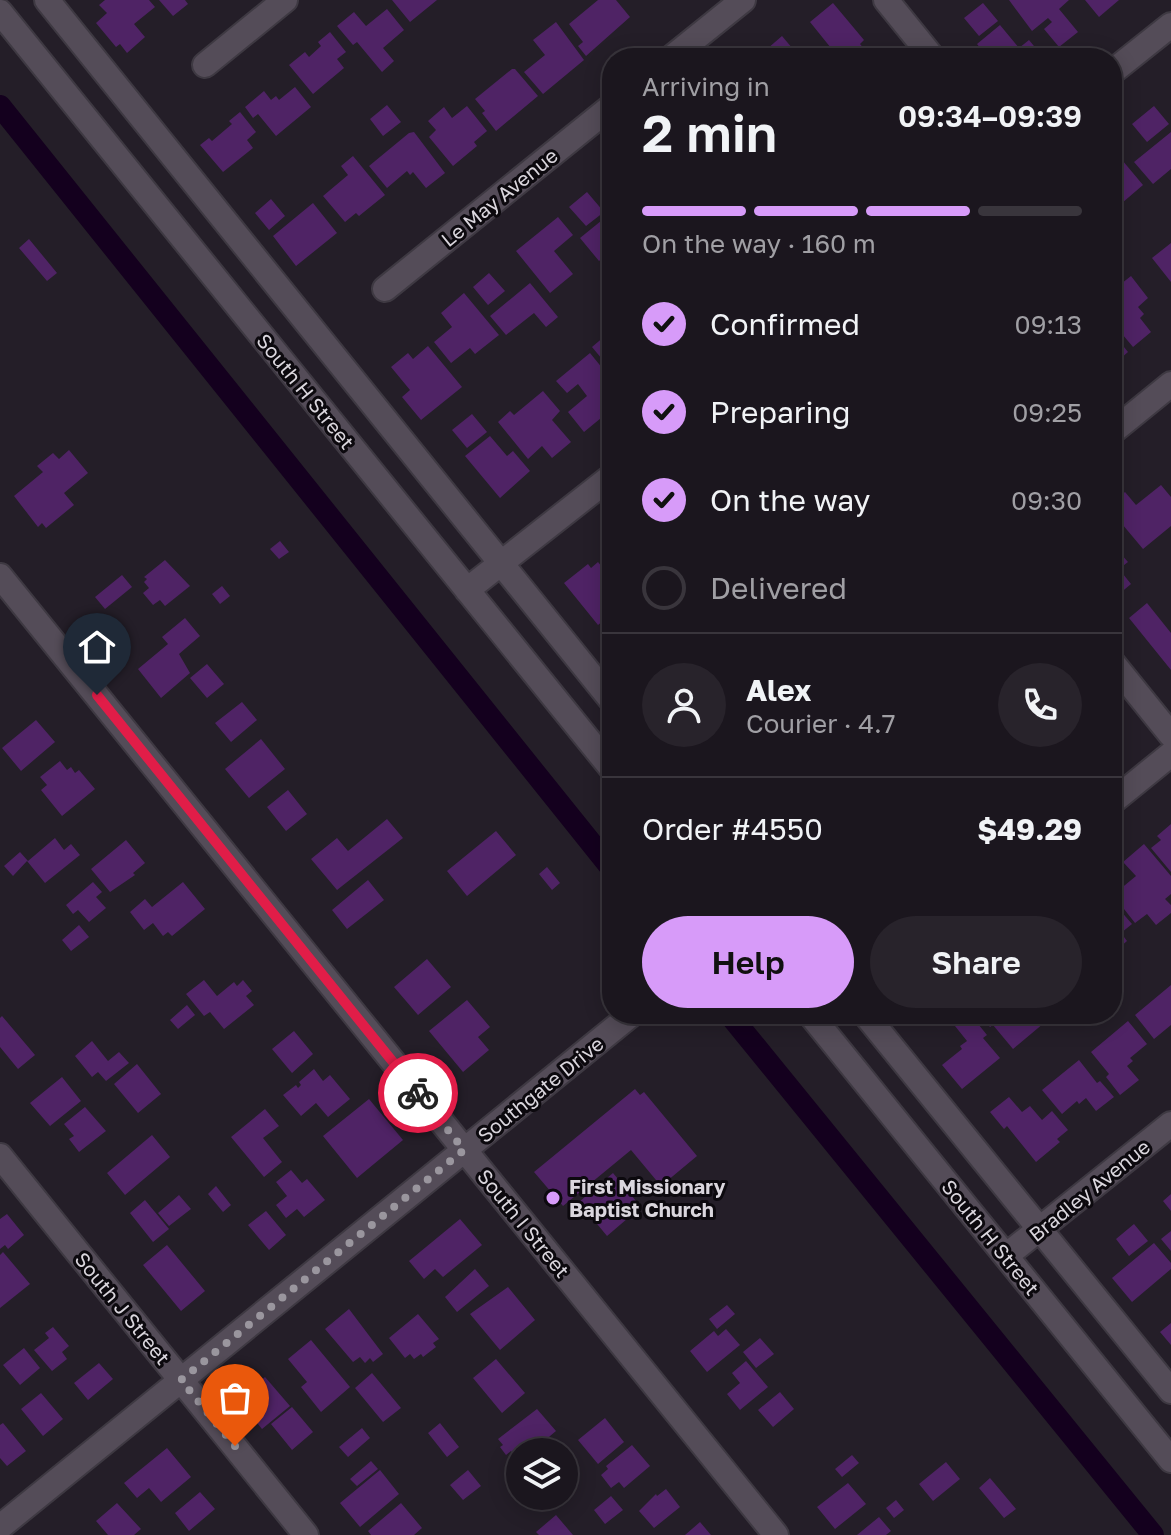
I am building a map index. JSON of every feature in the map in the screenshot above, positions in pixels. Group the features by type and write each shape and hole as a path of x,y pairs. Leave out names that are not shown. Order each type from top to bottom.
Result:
{"street":[{"path":"205,65 285,0"},
{"path":"683,48 743,0"},
{"path":"886,0 925,48"},
{"path":"50,1 602,689"},
{"name":"South H Street","path":"0,12 602,757"},
{"path":"1122,64 1171,25"},
{"name":"Le May Avenue","path":"385,289 602,114"},
{"path":"1122,424 1171,384"},
{"path":"467,590 602,484"},
{"name":"South I Street","path":"0,576 776,1535"},
{"path":"1122,674 1171,735"},
{"path":"1122,794 1171,754"},
{"name":"Southgate Drive","path":"0,1527 620,1024"},
{"name":"South H Street","path":"818,1024 1171,1460"},
{"path":"873,1024 1171,1391"},
{"name":"Bradley Avenue","path":"1007,1255 1171,1124"},
{"name":"South J Street","path":"0,1156 306,1535"}],"building":[{"path":"105,0 149,0 155,7 134,24 145,37 127,53 120,44 116,47 96,23 107,13 99,5"},
{"path":"159,0 185,0 188,4 173,16"},
{"path":"392,0 437,0 410,22"},
{"path":"598,0 616,0 630,17 586,56 578,46 583,42 569,24"},
{"path":"1009,0 1069,0 1059,9 1078,32 1059,47 1044,29 1052,22 1048,18 1032,31"},
{"path":"1085,0 1119,0 1099,17"},
{"path":"833,3 864,40 860,44 863,48 831,48 810,22"},
{"path":"983,3 998,21 979,36 964,18"},
{"path":"387,9 404,30 383,48 394,61 382,72 357,42 353,45 337,26 354,12 366,26"},
{"path":"556,22 584,60 543,94 524,72 545,55 533,40"},
{"path":"1000,25 1019,48 980,48 977,44"},
{"path":"330,32 346,52 337,59 344,68 313,94 289,65 305,52 309,57 321,46 318,42"},
{"path":"782,36 792,48 768,48"},
{"path":"1029,40 1036,48 1019,48"},
{"path":"512,69 538,96 496,131 475,99"},
{"path":"295,87 311,107 276,136 258,114 253,118 245,107 264,91 271,100 276,96 279,100"},
{"path":"387,105 401,122 383,136 370,119"},
{"path":"467,106 487,131 474,142 477,146 453,166 429,137 436,130 428,121 444,107 452,118"},
{"path":"1154,106 1169,124 1147,142 1132,124"},
{"path":"240,112 256,132 247,140 253,148 223,172 200,145 209,138 212,141 232,124 229,121"},
{"path":"414,132 445,173 426,188 413,172 410,175 407,171 387,188 369,166"},
{"path":"1171,132 1171,169 1153,184 1134,162"},
{"path":"353,156 385,195 359,216 356,213 345,222 323,196 348,175 341,166"},
{"path":"1122,160 1143,185 1122,203"},
{"path":"587,192 602,214 586,226 569,207"},
{"path":"271,199 285,216 269,230 255,213"},
{"path":"313,203 337,233 296,266 273,236"},
{"path":"558,217 573,235 554,251 573,274 550,293 516,251"},
{"path":"602,220 602,259 599,261 580,238"},
{"path":"29,239 57,273 47,281 19,248"},
{"path":"1171,243 1171,282 1152,258"},
{"path":"489,273 505,291 488,305 473,287"},
{"path":"1131,276 1148,298 1138,307 1144,314 1140,318 1151,332 1133,347 1122,334 1122,283"},
{"path":"530,283 558,317 546,327 534,313 506,335 490,316"},
{"path":"464,293 499,335 475,354 470,348 451,363 434,342 452,327 441,313"},
{"path":"602,338 602,359 592,347"},
{"path":"428,346 462,387 421,420 402,397 410,390 391,367 408,353 413,359"},
{"path":"590,353 602,368 602,417 584,432 568,412 587,396 578,384 567,393 556,381"},
{"path":"543,391 560,411 552,420 571,442 552,458 542,446 528,459 498,422 510,411 514,415"},
{"path":"472,414 487,432 467,448 452,430"},
{"path":"490,436 507,456 513,451 530,471 500,498 465,456"},
{"path":"69,450 88,473 64,493 74,505 46,528 42,523 38,527 14,496 43,472 37,466 53,453 59,459"},
{"path":"1161,485 1171,497 1171,526 1143,549 1122,524 1122,495 1125,492 1136,505"},
{"path":"280,541 289,552 279,559 270,549"},
{"path":"165,560 190,586 165,606 160,600 153,605 143,593 149,588 144,577"},
{"path":"598,562 602,567 602,622 598,625 564,583 588,564 591,568"},
{"path":"1122,573 1131,584 1122,592"},
{"path":"122,575 132,587 105,609 95,597"},
{"path":"222,586 230,596 220,604 212,594"},
{"path":"1147,603 1171,633 1171,670 1129,618"},
{"path":"185,618 200,636 179,654 190,673 161,698 138,669 168,644 162,637"},
{"path":"207,664 224,684 207,698 190,678"},
{"path":"242,702 257,720 231,742 215,723"},
{"path":"36,720 55,742 21,771 2,748"},
{"path":"261,739 285,769 249,798 225,769"},
{"path":"60,761 67,770 71,767 75,773 79,770 95,789 62,816 41,790 47,785 40,777"},
{"path":"288,790 307,814 286,831 267,807"},
{"path":"387,819 403,838 337,890 311,859 337,838 348,851"},
{"path":"1171,824 1171,872 1151,848 1161,840 1157,836"},
{"path":"496,831 516,855 467,896 447,871"},
{"path":"55,838 64,850 71,844 80,855 45,883 27,861 13,876 4,866 20,852 28,861"},
{"path":"126,840 145,863 133,873 135,875 110,892 91,869"},
{"path":"1144,844 1171,876 1171,894 1165,899 1171,905 1171,913 1156,925 1147,914 1135,923 1122,906 1122,888 1136,876 1123,862"},
{"path":"547,867 560,883 552,890 539,874"},
{"path":"368,880 384,900 347,929 332,910"},
{"path":"93,882 102,892 96,897 106,908 89,922 78,910 73,914 66,905"},
{"path":"183,882 205,909 172,936 168,932 163,936 153,923 144,930 130,912 145,899 152,907"},
{"path":"1122,912 1132,924 1122,932"},
{"path":"79,925 89,937 71,951 62,940"},
{"path":"427,959 451,987 418,1015 394,987"},
{"path":"204,980 217,996 234,982 237,986 243,980 252,991 246,996 254,1005 224,1029 210,1012 204,1016 186,994"},
{"path":"1171,985 1171,1025 1154,1039 1135,1015"},
{"path":"467,1000 490,1027 478,1037 489,1050 463,1072 429,1031"},
{"path":"187,1005 195,1015 178,1029 170,1020"},
{"path":"2,1016 35,1055 18,1069 0,1047"},
{"path":"1128,1021 1147,1044 1130,1058 1133,1061 1127,1066 1139,1080 1120,1095 1106,1077 1109,1074 1091,1052"},
{"path":"978,1024 987,1035 983,1038 1000,1058 962,1089 942,1065 967,1041 955,1026"},
{"path":"987,1024 1043,1024 1013,1049 993,1025 990,1027"},
{"path":"294,1031 313,1054 292,1073 272,1049"},
{"path":"92,1041 108,1061 119,1052 129,1063 106,1081 98,1072 92,1077 75,1056"},
{"path":"1079,1060 1097,1083 1100,1081 1114,1097 1096,1111 1086,1098 1079,1104 1077,1101 1062,1114 1042,1090"},
{"path":"137,1064 161,1094 138,1113 114,1084"},
{"path":"314,1069 323,1081 330,1075 350,1099 328,1117 316,1103 301,1116 283,1095 296,1085 298,1088 301,1085 299,1082"},
{"path":"62,1077 81,1101 50,1126 30,1103"},
{"path":"635,1089 640,1095 644,1092 697,1156 661,1186 631,1150 563,1206 534,1172"},
{"path":"1009,1097 1022,1112 1030,1106 1042,1120 1052,1111 1068,1130 1057,1139 1060,1142 1036,1162 1007,1126 1004,1129 990,1112"},
{"path":"369,1099 403,1140 357,1178 323,1136"},
{"path":"85,1107 106,1131 79,1152 69,1139 74,1136 64,1124"},
{"path":"265,1109 279,1126 263,1138 282,1162 264,1177 231,1137"},
{"path":"152,1135 170,1157 125,1195 107,1173"},
{"path":"291,1170 302,1183 307,1179 325,1200 304,1217 297,1209 286,1218 276,1205 287,1196 276,1182"},
{"path":"613,1173 641,1207 607,1236 579,1202"},
{"path":"216,1186 231,1205 223,1212 208,1194"},
{"path":"1171,1194 1171,1211 1163,1201"},
{"path":"179,1195 191,1209 169,1226 158,1213"},
{"path":"145,1200 169,1229 153,1242 130,1213"},
{"path":"266,1211 286,1235 269,1250 248,1225"},
{"path":"7,1214 24,1235 8,1249 5,1245 0,1249 0,1219"},
{"path":"460,1219 482,1245 443,1277 435,1269 424,1279 409,1261"},
{"path":"1134,1224 1148,1241 1129,1256 1116,1239"},
{"path":"1171,1231 1171,1251 1161,1239"},
{"path":"1154,1243 1171,1263 1171,1269 1132,1302 1112,1278"},
{"path":"167,1245 205,1291 181,1311 143,1265"},
{"path":"3,1252 30,1284 0,1308 0,1255"},
{"path":"475,1269 489,1286 457,1312 445,1297"},
{"path":"508,1287 535,1320 500,1350 470,1314"},
{"path":"727,1305 735,1314 717,1329 709,1319"},
{"path":"349,1309 383,1354 373,1362 370,1358 365,1363 360,1357 353,1362 325,1329"},
{"path":"418,1314 439,1339 433,1343 436,1347 423,1357 421,1354 414,1359 410,1354 405,1358 389,1338"},
{"path":"1171,1323 1171,1345 1160,1332"},
{"path":"53,1327 69,1346 62,1352 67,1359 52,1371 34,1350 49,1338 45,1333"},
{"path":"726,1329 740,1345 707,1372 690,1351 714,1331 718,1336"},
{"path":"760,1338 774,1354 756,1368 743,1352"},
{"path":"311,1340 350,1387 321,1412 301,1387 307,1382 288,1359"},
{"path":"24,1348 40,1368 20,1385 3,1365"},
{"path":"496,1359 525,1393 502,1413 473,1378"},
{"path":"746,1361 768,1387 740,1410 727,1394 740,1383 732,1373"},
{"path":"99,1363 113,1379 88,1400 74,1383"},
{"path":"372,1373 401,1408 383,1422 355,1388"},
{"path":"265,1377 290,1406 262,1429 238,1399 252,1388 248,1384 254,1379 258,1383"},
{"path":"780,1392 794,1409 773,1427 758,1410"},
{"path":"41,1393 63,1419 43,1436 21,1409"},
{"path":"292,1407 313,1432 292,1450 271,1424"},
{"path":"537,1409 556,1431 548,1438 506,1438 506,1455 498,1439"},
{"path":"605,1418 624,1442 598,1464 578,1440"},
{"path":"3,1423 26,1451 7,1466 0,1458 0,1425"},
{"path":"440,1423 459,1447 447,1457 428,1433"},
{"path":"362,1428 370,1438 348,1457 339,1447"},
{"path":"632,1445 650,1466 624,1488 619,1482 611,1488 601,1475 608,1469 606,1466"},
{"path":"167,1448 191,1477 161,1502 149,1488 137,1498 124,1483"},
{"path":"852,1455 859,1463 842,1477 835,1469"},
{"path":"371,1461 378,1469 357,1486 350,1479"},
{"path":"946,1462 960,1479 933,1501 919,1484"},
{"path":"380,1470 399,1494 360,1527 340,1503"},
{"path":"468,1470 481,1486 463,1500 450,1485"},
{"path":"990,1478 1016,1509 1004,1518 979,1488"},
{"path":"848,1483 866,1504 835,1529 817,1507"},
{"path":"666,1489 680,1507 654,1528 639,1511 656,1494"},
{"path":"200,1492 215,1509 189,1531 175,1513"},
{"path":"611,1496 623,1510 605,1524 594,1510"},
{"path":"896,1500 904,1510 894,1518 886,1508"},
{"path":"117,1503 141,1529 134,1535 108,1535 96,1521"},
{"path":"401,1503 422,1528 414,1535 371,1535 368,1531"},
{"path":"556,1515 573,1535 539,1535 536,1532"},
{"path":"879,1517 891,1531 886,1535 857,1535"},
{"path":"700,1522 711,1535 685,1535"}],"waterway":[{"path":"0,106 602,857"},
{"path":"737,1024 1153,1535"}],"way so far":[{"path":"235,1446 181,1380 464,1150 418,1093"}],"place":[{"name":"First Missionary Baptist Church","path":"553,1198"}],"route":[{"path":"97,695 418,1093"}]}
